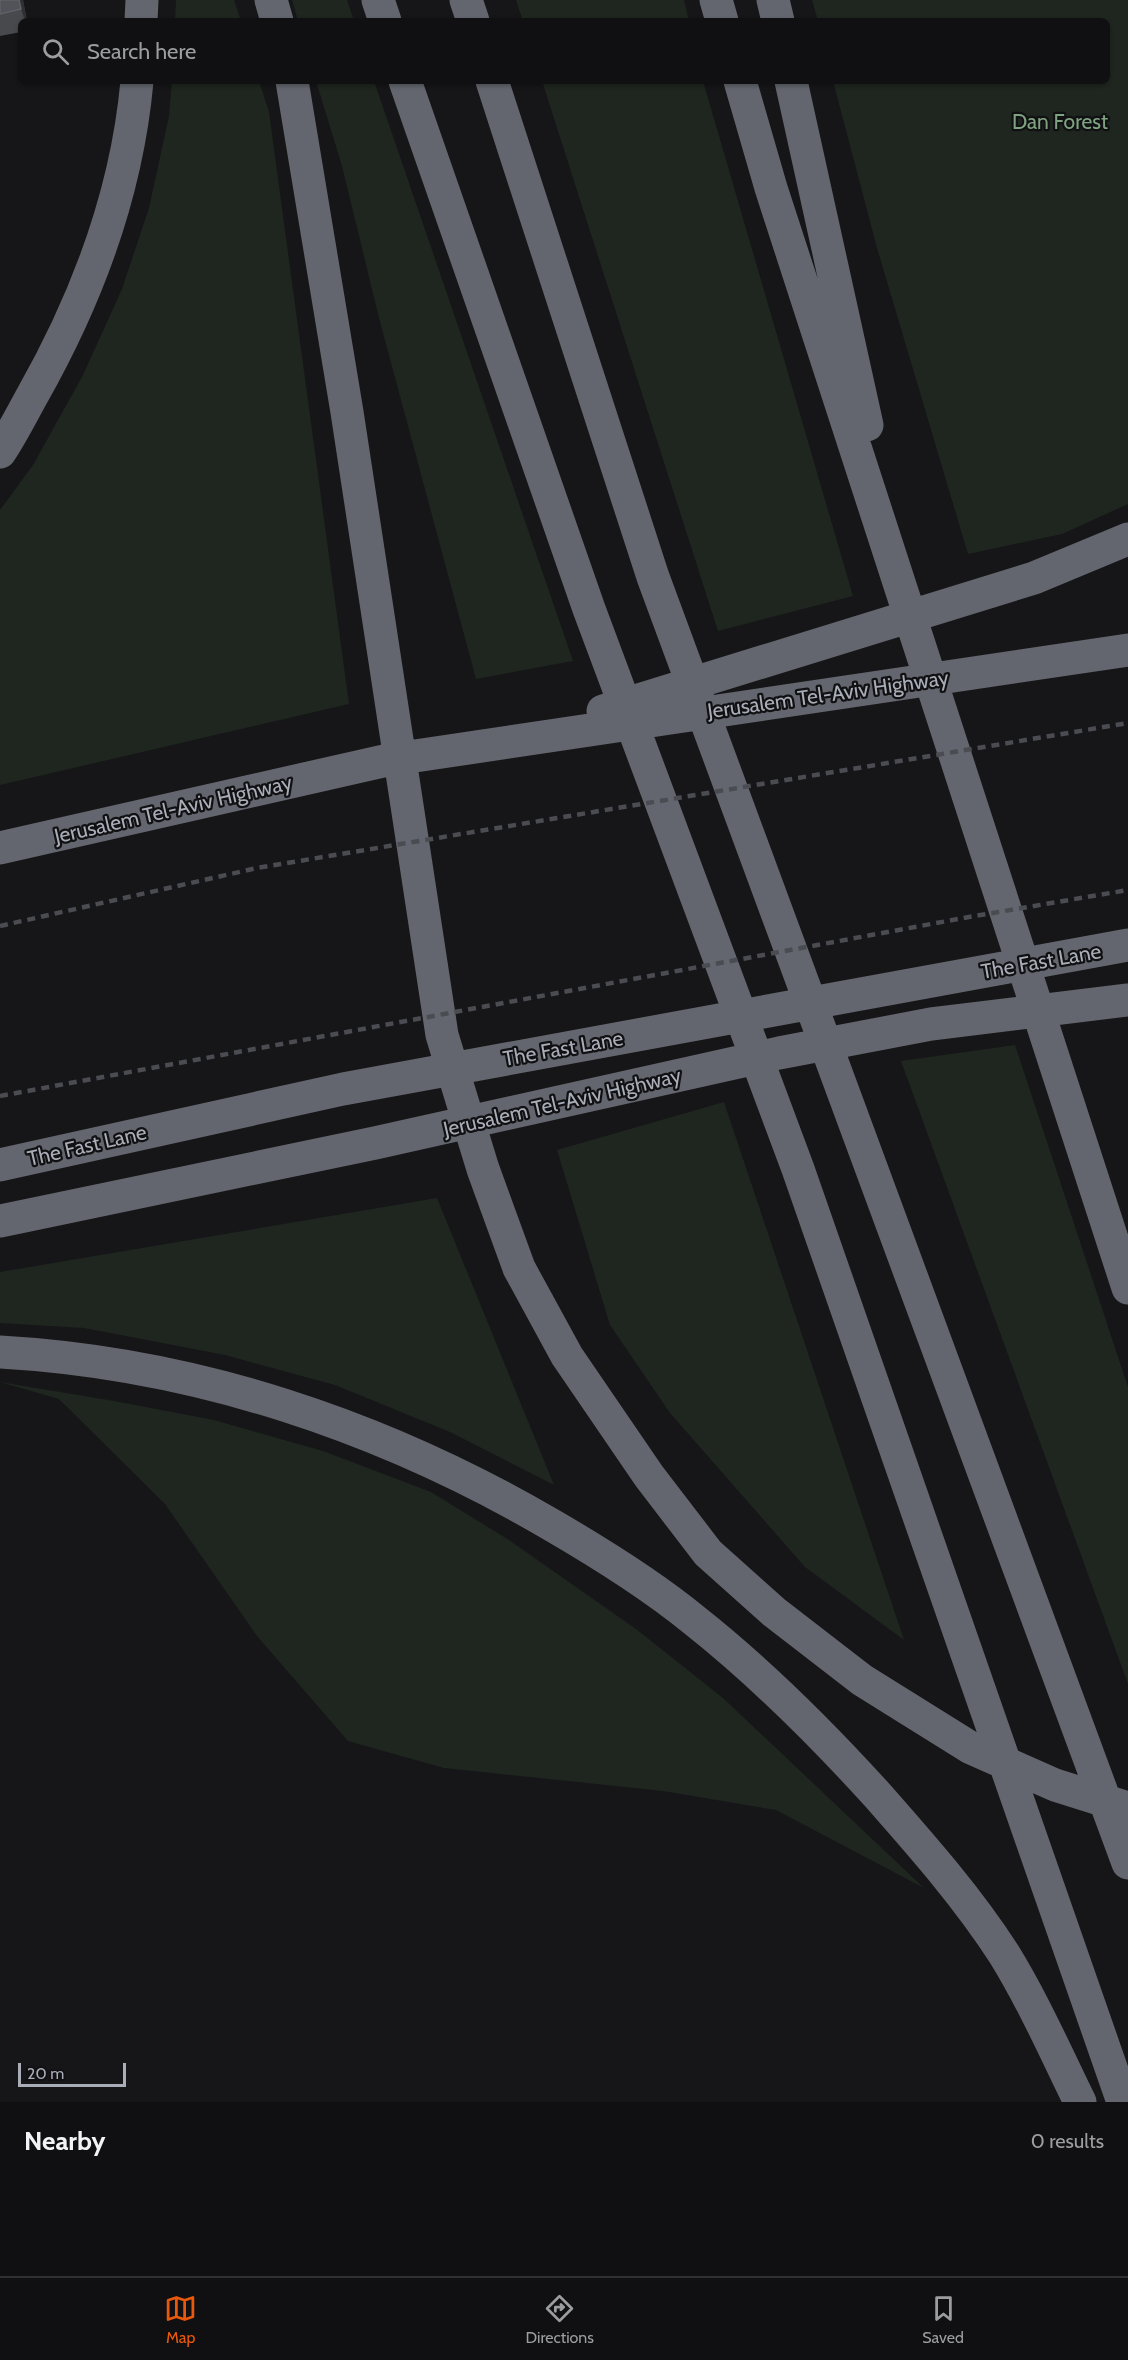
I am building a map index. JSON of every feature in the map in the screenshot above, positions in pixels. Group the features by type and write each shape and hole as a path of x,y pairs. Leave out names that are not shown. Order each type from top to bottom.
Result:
{"highway":[{"path":"141,18 142,0"},
{"path":"271,0 276,18"},
{"path":"378,0 384,18"},
{"path":"466,0 472,18"},
{"path":"716,0 721,18"},
{"path":"773,0 777,18"},
{"path":"0,452 52,360 90,277 116,200 134,111 137,84"},
{"path":"292,84 347,412 442,1035 483,1169 519,1269 567,1356 649,1476 708,1553 774,1612 862,1680 971,1748 1055,1785 1128,1808"},
{"path":"406,84 589,609 798,1169 1124,2102"},
{"path":"493,84 653,577 1128,1863"},
{"path":"741,84 771,188 1128,1288"},
{"path":"792,84 910,617"},
{"path":"493,744 1034,578 1128,539"},
{"name":"Jerusalem Tel-Aviv Highway","path":"0,848 388,760 1128,650"},
{"name":"The Fast Lane","path":"0,1165 343,1089 1128,945"},
{"name":"Jerusalem Tel-Aviv Highway","path":"0,1221 375,1143 779,1053 931,1024 1128,1000"},
{"path":"0,1352 104,1363 182,1377 274,1400 365,1433 429,1460 518,1505 601,1553 692,1618 766,1680 851,1766 914,1837 964,1897 1005,1956 1080,2102"}],"green space":[{"path":"176,0 234,0 240,18 175,18"},
{"path":"292,0 347,0 353,18 297,18"},
{"path":"516,0 684,0 688,18 522,18"},
{"name":"Dan Forest","path":"812,0 1128,0 1128,504 1062,534 968,554 877,248 834,84 1110,84 1110,18 817,18"},
{"path":"172,84 260,84 269,112 349,704 0,785 0,510 33,465 83,375 122,289 149,208 169,116"},
{"path":"317,84 375,84 573,661 476,679 379,318 342,166"},
{"path":"543,84 704,84 853,596 718,631"},
{"path":"1015,1045 1128,1387 1128,1684 901,1061"},
{"path":"724,1102 904,1640 805,1567 670,1413 610,1325 557,1150"},
{"path":"437,1198 554,1485 450,1432 335,1385 225,1355 84,1328 0,1323 0,1272"},
{"path":"0,1382 214,1420 323,1451 431,1492 509,1540 636,1629 723,1698 924,1888 776,1810 663,1791 444,1768 348,1741 257,1636 165,1504 59,1399"}],"building":[{"path":"0,0 19,0 21,9 0,14"}],"railway":[{"path":"0,926 257,868 1128,723"},
{"path":"0,1096 969,917 1128,890"}]}
